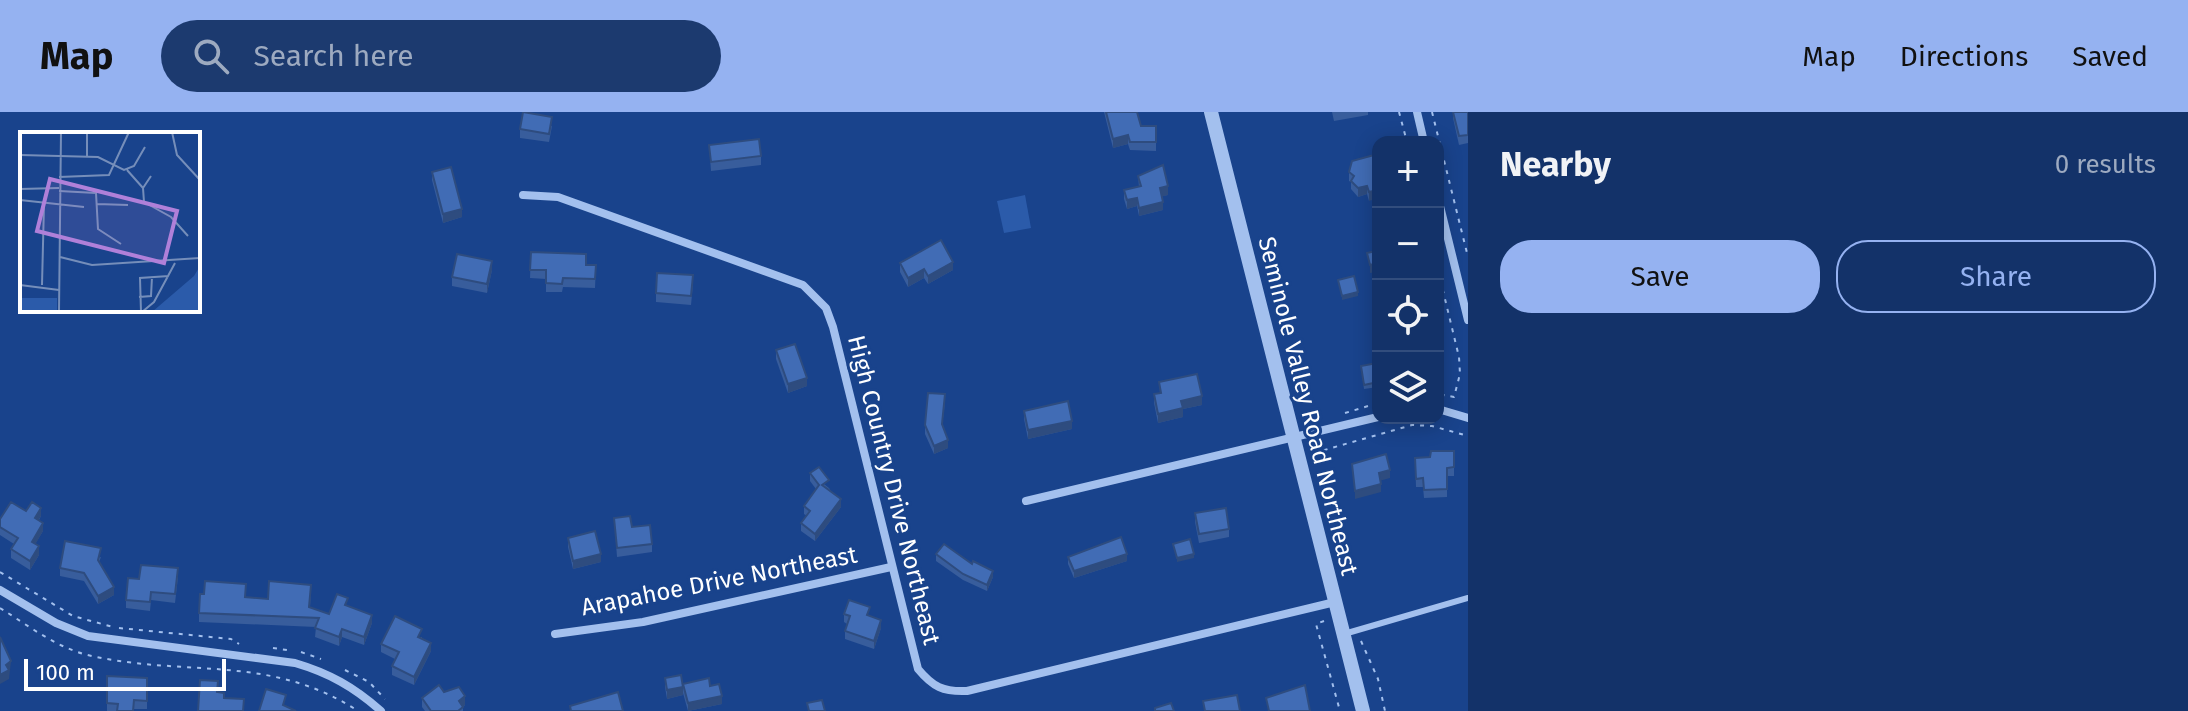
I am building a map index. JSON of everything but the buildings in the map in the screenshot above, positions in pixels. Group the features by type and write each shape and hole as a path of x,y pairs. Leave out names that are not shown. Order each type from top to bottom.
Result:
{"street":[{"name":"Seminole Valley Road Northeast","path":"1211,112 1335,602 1351,632 1363,711"},
{"path":"1417,112 1423,136"},
{"name":"High Country Drive Northeast","path":"523,195 558,197 803,285 815,294 833,327 918,669 931,685 948,692 967,691 1335,602"},
{"path":"1440,208 1468,320"},
{"path":"1444,411 1468,418"},
{"path":"1026,501 1372,419"},
{"name":"Arapahoe Drive Northeast","path":"555,634 643,622 891,567"},
{"path":"0,590 56,623 88,636 295,663 328,673 359,691 381,711"}],"lane":[{"path":"1351,632 1468,598"}],"path":[{"path":"1399,112 1405,136"},
{"path":"1432,112 1468,257"},
{"path":"1440,280 1460,374 1454,397 1444,395"},
{"path":"1335,415 1372,405"},
{"path":"1303,420 1321,419"},
{"path":"1311,451 1312,454 1412,425 1432,426 1468,436"},
{"path":"0,572 73,616 112,627 231,639 242,645"},
{"path":"0,608 54,642 89,656 137,663 253,670 298,681 332,694 358,711"},
{"path":"1324,621 1316,624 1340,711"},
{"path":"1351,632 1378,679 1385,711"},
{"path":"268,648 322,659"},
{"path":"333,665 369,682 387,701"}],"shaded area":[{"path":"1025,195 1031,228 1004,233 997,201"}]}
